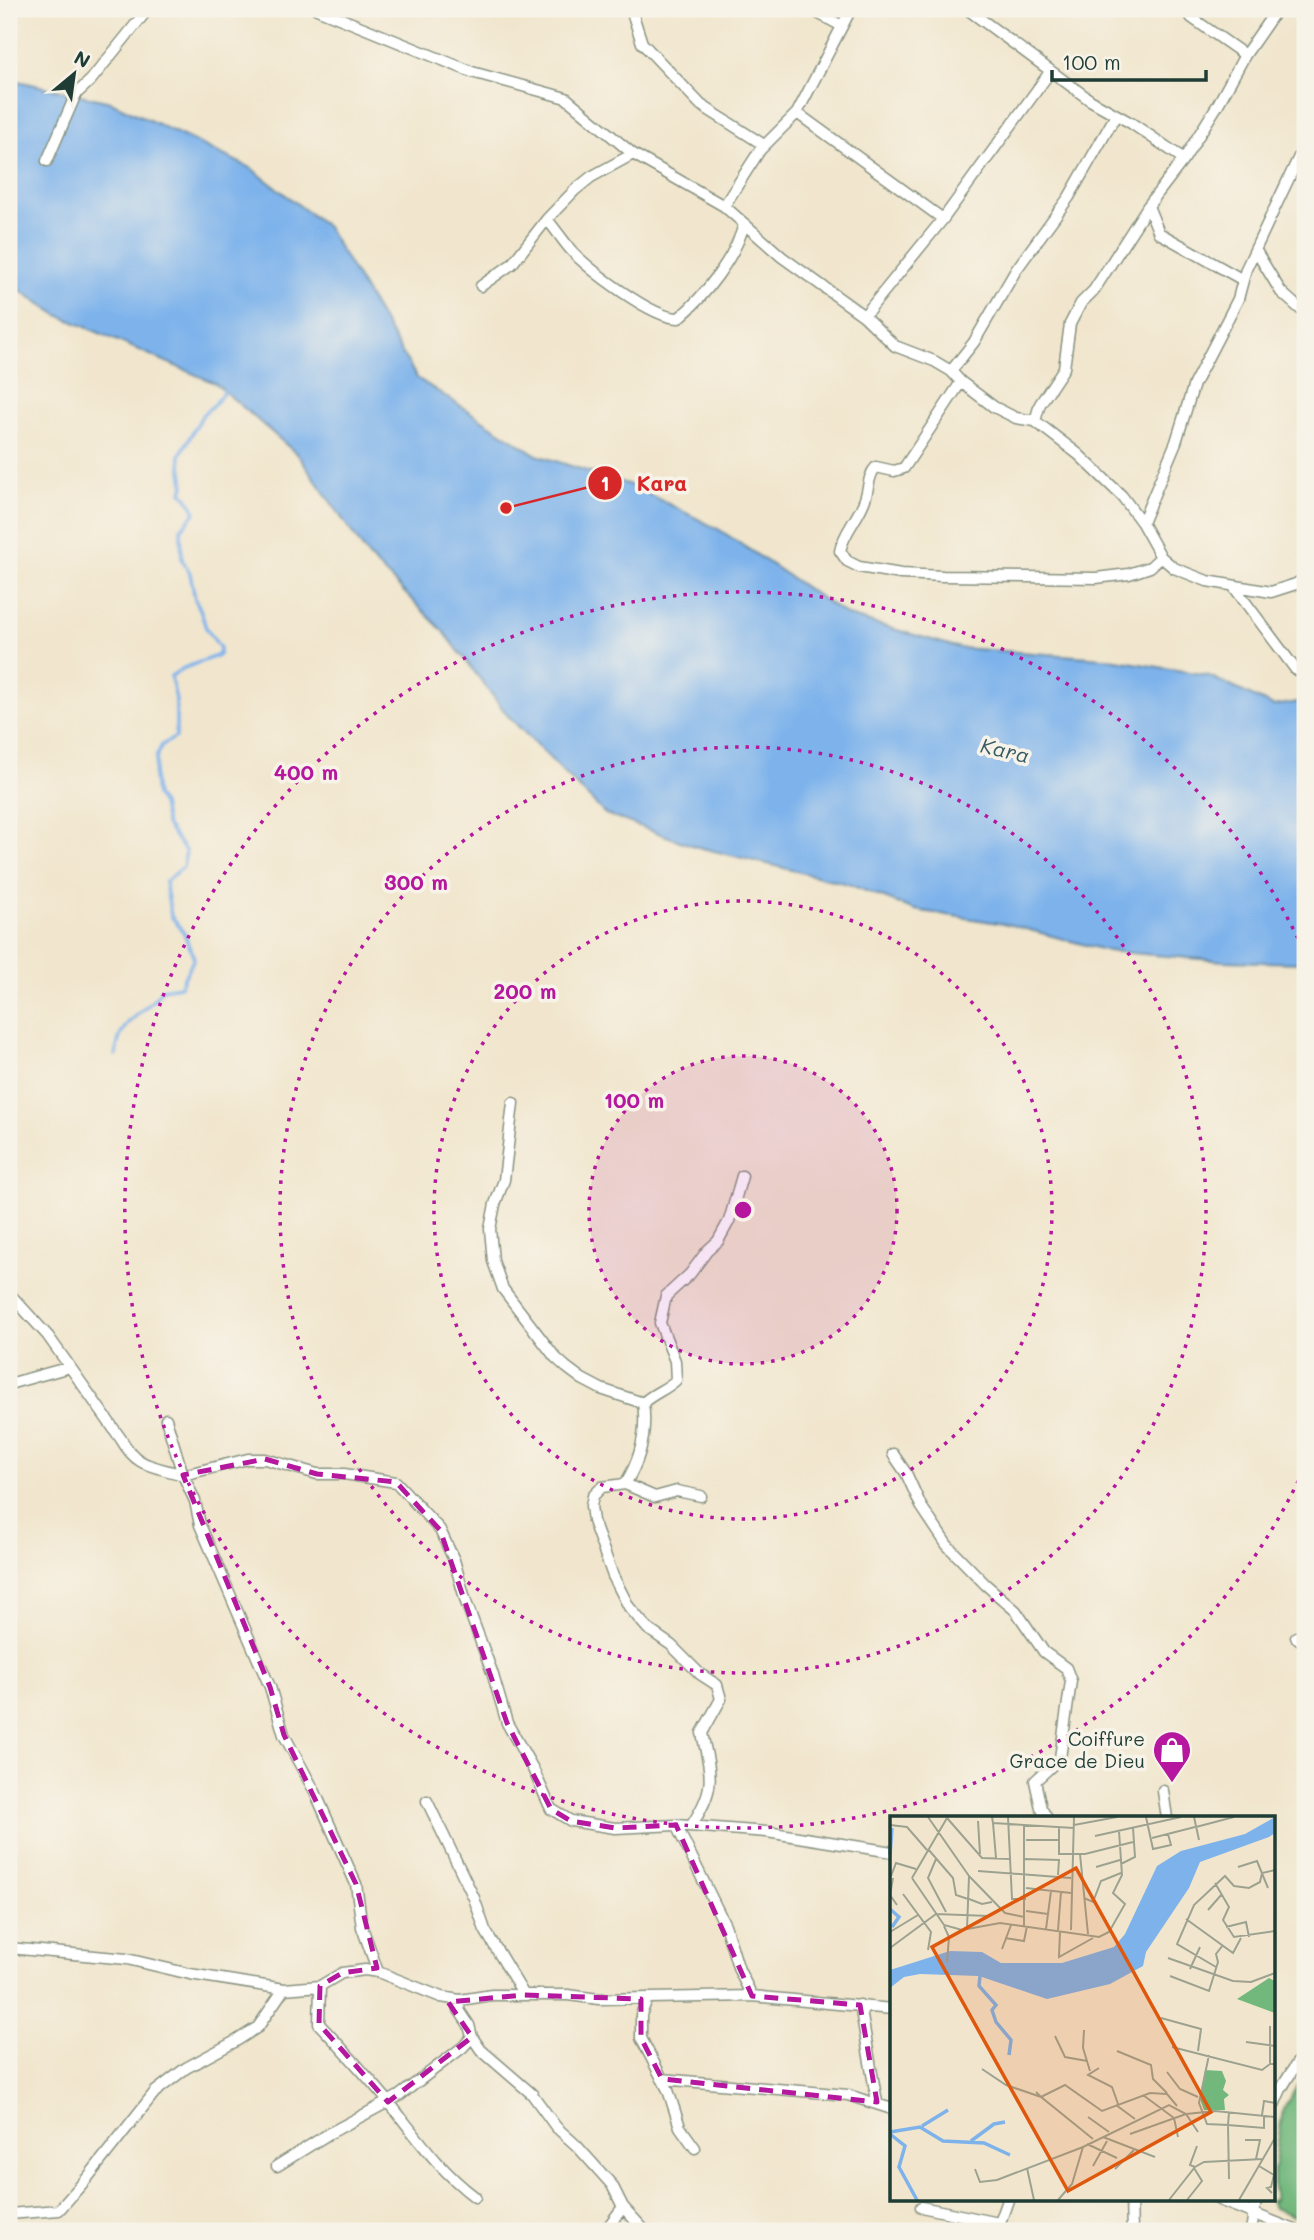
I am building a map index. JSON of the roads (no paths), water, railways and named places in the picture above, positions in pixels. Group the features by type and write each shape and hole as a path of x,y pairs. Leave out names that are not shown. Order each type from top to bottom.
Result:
{"street":[{"path":"47,161 76,94 148,9"},
{"path":"317,9 472,72 566,98 634,154 724,206 782,257 864,316 895,346 934,361 951,371 994,407 1016,418 1035,421 1078,454 1122,496 1142,523 1161,557 1174,568 1185,574 1234,587 1271,592 1296,584 1305,578"},
{"path":"631,9 642,43 701,105 764,145"},
{"path":"810,9 842,26"},
{"path":"724,206 764,145 797,113 851,9"},
{"path":"967,9 1049,72 1184,159"},
{"path":"1185,9 1192,18 1245,55"},
{"path":"1035,421 1040,404 1064,368 1070,324 1081,303 1094,290 1148,206 1184,159 1245,55 1277,9"},
{"path":"864,316 943,219 1049,72"},
{"path":"797,113 943,219"},
{"path":"951,371 974,342 1016,270 1069,197 1116,115"},
{"path":"1142,523 1176,442 1194,384 1238,299 1246,269 1305,144"},
{"path":"481,286 512,264 547,219 591,177 634,154"},
{"path":"1148,206 1159,233 1243,281"},
{"path":"547,219 572,251 599,274 649,310 669,319 679,318 705,290 736,248 744,224"},
{"path":"1256,251 1282,292 1300,309 1305,305"},
{"path":"961,382 904,468 894,471 876,467 871,472 866,498 858,516 843,537 840,551 847,561 859,567 901,574 1096,578 1129,574 1150,567 1161,557"},
{"path":"1234,587 1296,670"},
{"path":"513,1103 504,1180 490,1229 493,1261 503,1289 555,1357 591,1384 643,1403"},
{"path":"625,1484 635,1468 643,1443 643,1403 652,1394 666,1390 676,1380 675,1362 660,1323 666,1296 690,1274 718,1241 729,1222 742,1176"},
{"path":"9,1293 48,1336 131,1457 147,1465 183,1475 248,1459 265,1459 317,1474 344,1474 396,1482 440,1530 454,1560 507,1723 533,1769 551,1809 570,1821 615,1828 676,1825 767,1832 890,1852"},
{"path":"9,1384 70,1367"},
{"path":"166,1419 183,1475 195,1501 200,1525 270,1687 284,1735 315,1792 356,1884 362,1927 378,1972"},
{"path":"893,1454 906,1474 920,1506 947,1545 1016,1611 1044,1652 1066,1668 1071,1681 1060,1758 1035,1781 1041,1808 1046,1816"},
{"path":"691,1826 710,1792 710,1771 702,1733 721,1699 717,1685 700,1674 671,1645 648,1629 629,1607 613,1576 593,1521 591,1506 593,1496 602,1487 625,1484 655,1497 677,1491 701,1496"},
{"path":"1163,1791 1167,1816"},
{"path":"427,1801 474,1898 485,1930 524,1994"},
{"path":"676,1825 725,1925 739,1970 752,1996"},
{"path":"9,1948 127,1959 284,1989 320,1986 342,1973 365,1970 378,1972 441,1997 460,2000 492,1994 647,1999 752,1996 890,2009"},
{"path":"320,1986 319,2024 388,2102 428,2154 452,2179 475,2197"},
{"path":"9,2214 59,2210 155,2092 186,2068 258,2027 284,1989"},
{"path":"647,1999 641,2015 640,2038 668,2090 680,2127 695,2148"},
{"path":"460,2000 458,2010 481,2050 531,2094 556,2127 598,2168 612,2185 623,2207 645,2231"},
{"path":"860,2006 877,2102"},
{"path":"277,2166 330,2133 388,2102 440,2066 472,2037"},
{"path":"1276,2100 1305,2050"},
{"path":"662,2079 836,2094 877,2102 890,2108"},
{"path":"1276,2080 1281,2089"},
{"path":"921,2207 998,2227 1007,2202"},
{"path":"1130,2202 1132,2231"},
{"path":"1223,2202 1297,2231"},
{"path":"1251,2231 1255,2202"},
{"path":"597,2231 608,2227 623,2207"}],"water":[{"name":"Kara","path":"9,79 111,102 251,168 327,227 417,378 537,455 633,486 720,530 848,616 960,648 1104,658 1207,675 1273,706 1305,701 1305,963 1223,961 1108,951 1011,925 915,910 848,884 694,846 605,814 509,717 444,632 369,557 298,455 215,383 58,315 9,283"}],"waterway":[{"path":"116,1055 122,1031 128,1023 162,989 180,986 194,958 184,933 171,916 165,882 183,867 186,852 166,825 162,804 156,796 154,776 157,755 162,745 176,737 176,701 171,676 184,668 219,655 220,648 206,628 195,599 190,573 182,560 181,529 195,513 192,504 182,492 184,485 180,455 203,414 226,389"}],"place":[{"name":"Kara","path":"506,508"},
{"name":"Coiffure Grace de Dieu","path":"1172,1784"}]}
